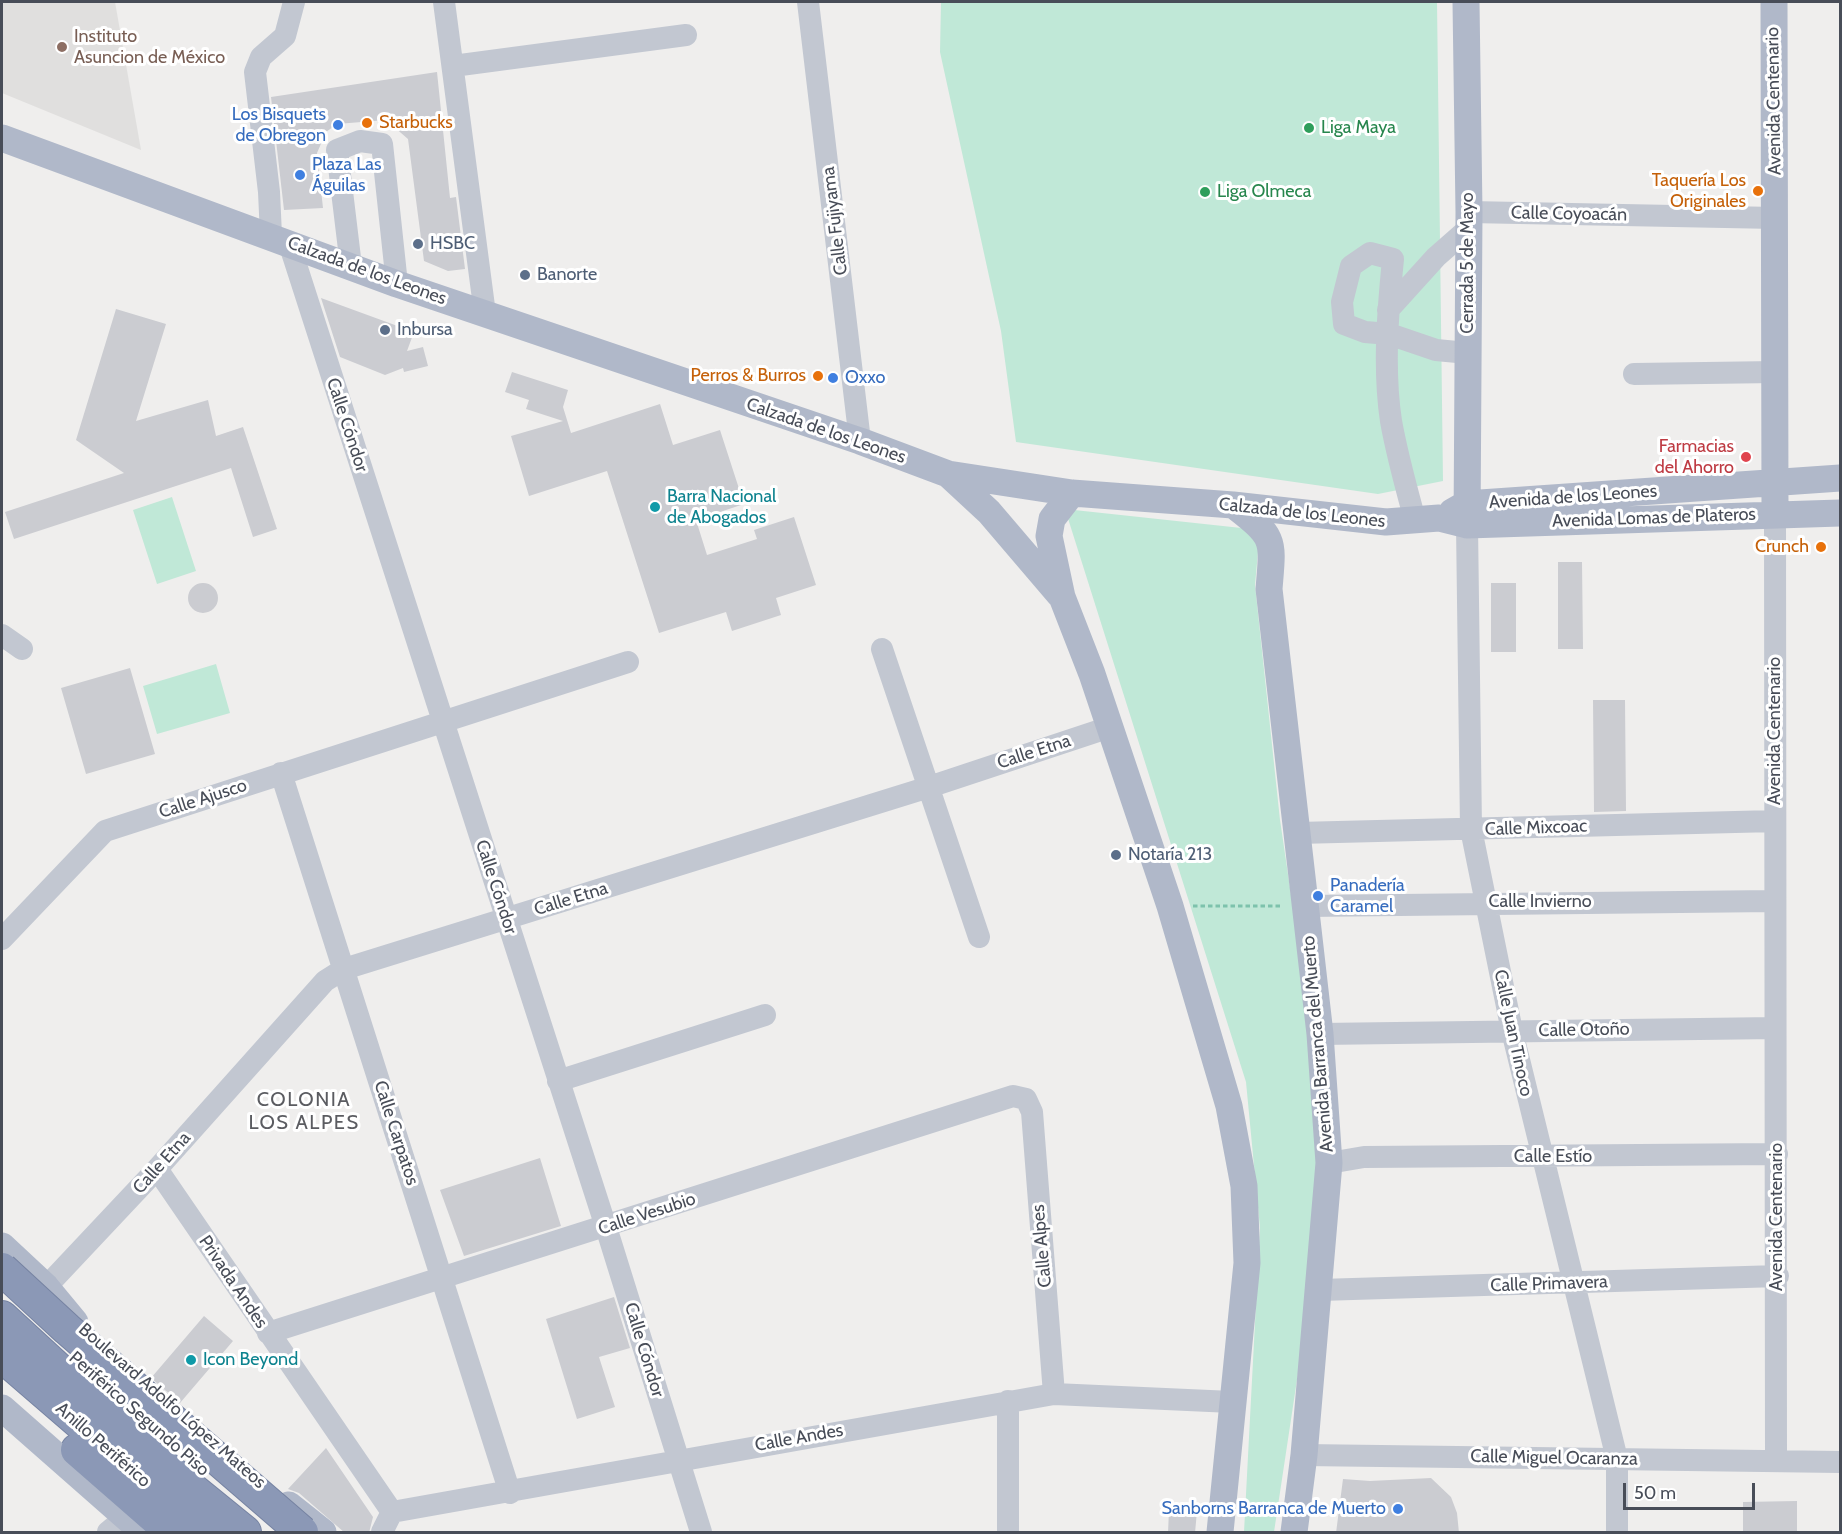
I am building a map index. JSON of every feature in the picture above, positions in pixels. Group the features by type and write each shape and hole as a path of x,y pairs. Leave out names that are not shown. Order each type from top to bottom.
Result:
{"highway":[{"path":"2,1269 66,1329 302,1533"},
{"path":"3,1310 78,1326"},
{"name":"Anillo Periférico","path":"3,1310 165,1467 245,1533"},
{"name":"Periférico Segundo Piso","path":"3,1310 278,1533"},
{"name":"Anillo Periférico","path":"2,1356 206,1533"},
{"path":"2,1380 134,1503 171,1533"}],"main road":[{"name":"Cerrada 5 de Mayo","path":"1466,2 1469,220 1467,514"},
{"name":"Avenida Centenario","path":"1774,2 1775,514"},
{"name":"Calzada de los Leones","path":"2,138 397,284 860,441 948,474 1072,493 1233,505 1386,522 1427,519"},
{"path":"948,474 988,512 1062,597"},
{"path":"1775,483 1840,478"},
{"name":"Avenida de los Leones","path":"1427,519 1775,483"},
{"path":"1072,493 1052,519 1049,536 1062,597 1110,727 1170,906 1229,1106 1244,1186 1247,1263 1220,1533"},
{"name":"Avenida Barranca del Muerto","path":"1233,505 1264,528 1272,556 1269,589 1320,1034 1329,1163 1320,1290 1294,1533"},
{"name":"Avenida Lomas de Plateros","path":"1467,514 1840,513"},
{"path":"1272,556 1293,533 1319,515"},
{"name":"Boulevard Adolfo López Mateos","path":"2,1246 46,1287 78,1326 212,1445 323,1533"},
{"path":"2,1407 143,1533"}],"street":[{"name":"Calle Cóndor","path":"294,2 285,36 261,57 255,72 269,192 280,239 507,919 701,1533"},
{"path":"444,2 485,314"},
{"name":"Calle Fujiyama","path":"808,2 860,441"},
{"path":"453,66 686,35"},
{"path":"351,266 337,150 360,141 382,144 397,284"},
{"name":"Calle Coyoacán","path":"1469,220 1776,218"},
{"path":"1388,310 1469,220"},
{"path":"1427,519 1391,419 1389,334 1388,310 1393,259 1370,254 1351,266 1342,302 1344,324 1365,332 1389,334 1436,350 1468,353"},
{"path":"1634,374 1776,372"},
{"name":"Calle Juan Tinoco","path":"1467,514 1471,830 1512,1031 1572,1284 1617,1460 1617,1533"},
{"name":"Avenida Centenario","path":"1775,514 1774,901 1778,1276 1776,1461"},
{"path":"2,635 21,649"},
{"path":"882,649 979,937"},
{"name":"Calle Ajusco","path":"2,939 105,831 628,662"},
{"name":"Calle Etna","path":"46,1287 157,1169 325,981 344,969 929,787 1110,727"},
{"name":"Calle Carpatos","path":"281,773 510,1493"},
{"name":"Calle Mixcoac","path":"1298,833 1774,821"},
{"name":"Calle Invierno","path":"1305,906 1774,901"},
{"path":"558,1081 765,1015"},
{"name":"Calle Otoño","path":"1320,1034 1775,1028"},
{"name":"Calle Vesubio","path":"268,1333 1013,1096 1026,1099"},
{"name":"Calle Alpes","path":"1026,1099 1032,1112 1054,1394"},
{"name":"Calle Estío","path":"1329,1163 1364,1157 1777,1154"},
{"name":"Privada Andes","path":"157,1169 268,1333 387,1522"},
{"name":"Calle Primavera","path":"1320,1290 1778,1276"},
{"name":"Calle Andes","path":"387,1522 510,1493 678,1459 1054,1394 1232,1402"},
{"path":"1008,1401 1008,1533"},
{"name":"Calle Miguel Ocaranza","path":"1304,1455 1840,1462"}],"path":[{"path":"1170,906 1305,906"}],"shaded area":[{"name":"Instituto Asuncion de México","path":"2,2 115,2 141,150 2,93"}],"green space":[{"name":"Liga Olmeca","path":"941,2 1437,2 1443,481 1378,494 1016,442 1001,331 940,52"},
{"path":"172,497 196,571 157,584 133,510"},
{"path":"1065,509 1260,530 1255,585 1280,820 1311,1030 1319,1135 1311,1287 1274,1532 1244,1532 1260,1228 1246,1082"},
{"path":"216,664 230,713 157,734 143,686"}],"building":[{"name":"Plaza Las Águilas","path":"437,72 450,198 456,197 465,269 448,271 424,261 408,139 386,120 337,124 326,132 317,153 323,208 284,210 271,97"},
{"path":"321,298 414,332 407,351 423,347 428,366 404,372 403,368 385,375 340,357"},
{"path":"116,309 166,324 136,421 208,400 216,436 243,427 277,529 253,537 231,468 14,539 5,512 124,473 76,440"},
{"path":"512,372 568,390 563,407 571,433 660,404 673,445 720,430 744,504 696,520 707,555 757,539 754,530 794,517 816,585 776,598 781,615 732,631 726,612 659,633 607,471 529,496 511,436 563,421 526,409 529,400 505,392"},
{"path":"1558,562 1582,562 1583,649 1558,649"},
{"path":"203,583 214,587 218,598 214,609 203,613 192,609 188,598 192,587"},
{"path":"1491,583 1516,583 1516,652 1491,652"},
{"path":"130,668 155,754 86,774 61,688"},
{"path":"1593,700 1625,700 1626,811 1594,812"},
{"path":"540,1158 561,1226 464,1256 440,1190"},
{"path":"614,1297 630,1348 599,1357 615,1407 577,1419 546,1319"},
{"name":"Icon Beyond","path":"204,1316 233,1341 180,1403 151,1378"},
{"path":"326,1448 373,1517 369,1533 345,1533 299,1493 288,1489"},
{"name":"Sanborns Barranca de Muerto","path":"1431,1478 1451,1497 1457,1513 1459,1533 1336,1533 1343,1479 1370,1481"},
{"path":"1797,1501 1797,1533 1743,1533 1743,1502"},
{"path":"1169,1510 1197,1511 1195,1533 1168,1533"}],"place":[{"name":"Instituto Asuncion de México","path":"62,47"},
{"name":"Starbucks","path":"367,123"},
{"name":"Los Bisquets de Obregon","path":"338,125"},
{"name":"Liga Maya","path":"1309,128"},
{"name":"Plaza Las Águilas","path":"300,175"},
{"name":"Taquería Los Originales","path":"1758,191"},
{"name":"Liga Olmeca","path":"1205,192"},
{"name":"HSBC","path":"418,244"},
{"name":"Banorte","path":"525,275"},
{"name":"Inbursa","path":"385,330"},
{"name":"Perros & Burros","path":"818,376"},
{"name":"Oxxo","path":"833,378"},
{"name":"Farmacias del Ahorro","path":"1746,457"},
{"name":"Barra Nacional de Abogados","path":"655,507"},
{"name":"Crunch","path":"1821,547"},
{"name":"Notaría 213","path":"1116,855"},
{"name":"Panadería Caramel","path":"1318,896"},
{"name":"Icon Beyond","path":"191,1360"},
{"name":"Sanborns Barranca de Muerto","path":"1398,1509"}],"district":[{"name":"COLONIA LOS ALPES","path":"304,1112"}]}
